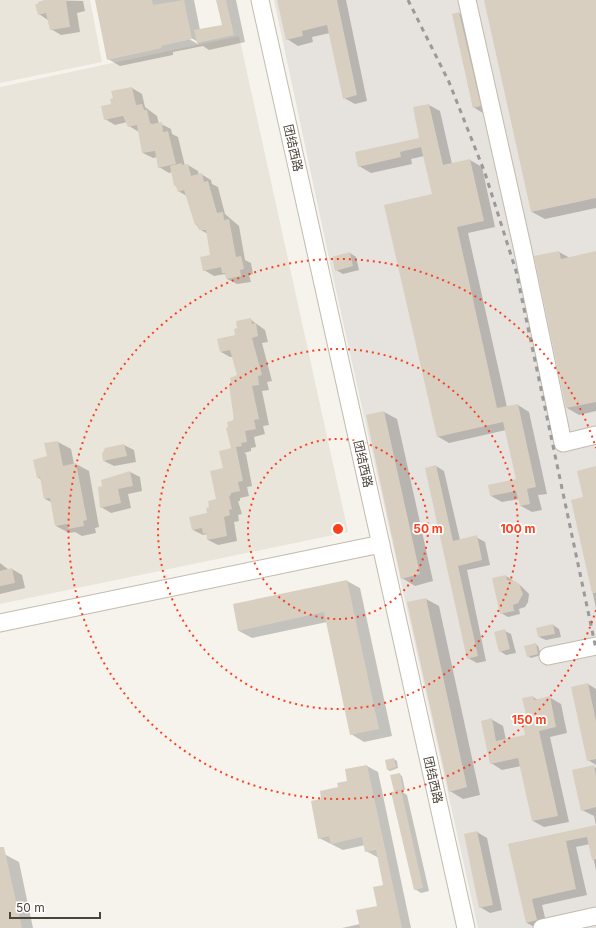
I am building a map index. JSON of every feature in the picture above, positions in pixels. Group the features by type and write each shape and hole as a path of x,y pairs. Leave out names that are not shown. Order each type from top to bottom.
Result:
{"street":[{"name":"团结西路","path":"260,0 466,928"},
{"path":"467,0 564,443 596,435"},
{"path":"0,623 380,544"},
{"path":"548,656 596,646"},
{"path":"542,928 596,916"}],"shaded area":[{"path":"0,0 90,0 102,62 0,83"},
{"path":"274,0 596,0 596,928 478,928 333,277"},
{"path":"239,36 348,532 0,604 0,87"}],"building":[{"path":"45,0 66,0 70,27 50,30 46,13 38,15 35,4"},
{"path":"95,0 152,0 153,5 184,0 192,39 161,46 162,48 107,60"},
{"path":"216,0 226,0 234,35 197,43 194,30 222,25"},
{"path":"277,0 337,0 357,95 343,99 327,25 302,31 303,36 286,40"},
{"path":"484,0 596,0 596,198 531,212"},
{"path":"459,12 481,106 473,108 452,14"},
{"path":"132,87 136,105 142,104 144,110 147,110 150,123 162,122 163,132 168,131 176,164 158,168 155,151 142,153 137,125 128,127 123,116 104,120 101,106 111,104 110,99 113,98 111,91"},
{"path":"429,104 443,165 470,159 484,221 457,227 497,408 518,404 536,487 527,489 530,504 520,506 516,491 490,496 488,485 516,479 503,422 437,437 384,205 432,194 421,147 400,152 401,157 358,167 355,152 419,138 413,107"},
{"path":"182,163 182,165 188,164 191,176 202,173 204,182 208,181 217,213 223,212 224,220 229,219 236,257 241,256 244,269 240,270 241,276 227,279 225,273 222,273 221,267 203,271 200,257 210,255 206,230 199,230 197,224 195,225 184,190 178,192 176,186 174,186 170,166"},
{"path":"559,251 561,259 596,251 596,402 566,408 534,256"},
{"path":"350,252 353,266 335,271 332,257"},
{"path":"251,318 252,324 256,323 258,336 252,338 262,375 258,376 259,385 252,386 259,419 254,420 256,429 245,431 247,442 241,443 242,446 231,448 226,428 228,427 227,422 234,420 229,385 231,384 230,378 237,375 230,350 220,352 217,339 235,335 234,329 237,328 236,321"},
{"path":"384,411 420,574 401,579 366,415"},
{"path":"58,441 63,466 76,463 87,520 83,521 84,526 68,529 67,524 55,526 50,498 44,499 40,477 37,478 33,460 47,456 44,443"},
{"path":"124,444 127,456 103,461 102,454 105,448"},
{"path":"236,447 243,481 238,482 240,491 231,493 229,496 232,509 229,510 230,515 224,517 227,536 207,540 206,533 203,534 202,528 192,530 189,517 207,513 206,508 209,507 208,501 216,499 210,471 223,468 219,451"},
{"path":"436,465 453,541 477,535 482,560 458,566 478,656 467,659 425,468"},
{"path":"596,466 596,593 592,593 571,500 583,497 577,471"},
{"path":"130,471 133,486 118,489 121,503 100,508 98,487 102,486 101,480"},
{"path":"12,568 15,583 0,586 0,571"},
{"path":"506,575 507,580 515,581 519,584 523,594 518,603 513,605 514,611 500,614 492,578"},
{"path":"347,580 379,729 350,735 324,612 238,631 233,604"},
{"path":"426,598 467,787 449,792 407,602"},
{"path":"553,624 555,634 538,637 536,628"},
{"path":"505,629 510,649 499,652 494,632"},
{"path":"536,643 538,654 527,657 524,646"},
{"path":"588,683 596,721 596,759 587,761 571,687"},
{"path":"533,696 534,700 550,696 556,727 539,731 558,816 532,821 518,758 490,764 481,721 492,718 496,741 525,735 522,720 527,719 522,698"},
{"path":"394,758 396,767 387,770 385,760"},
{"path":"367,765 402,928 360,928 356,910 377,906 373,887 383,885 376,850 365,852 362,837 331,844 329,836 318,839 311,801 321,799 320,791 338,787 337,783 347,781 345,769"},
{"path":"594,765 596,776 596,807 581,811 572,770"},
{"path":"400,773 403,789 394,791 390,775"},
{"path":"401,790 423,888 414,890 391,792"},
{"path":"596,825 596,859 592,860 587,837 566,841 576,889 532,899 537,920 526,923 508,844"},
{"path":"477,831 493,905 479,908 464,834"},
{"path":"0,847 4,847 22,928 0,928"}],"railway":[{"path":"408,0 449,82 485,173 516,271 596,649"}]}
